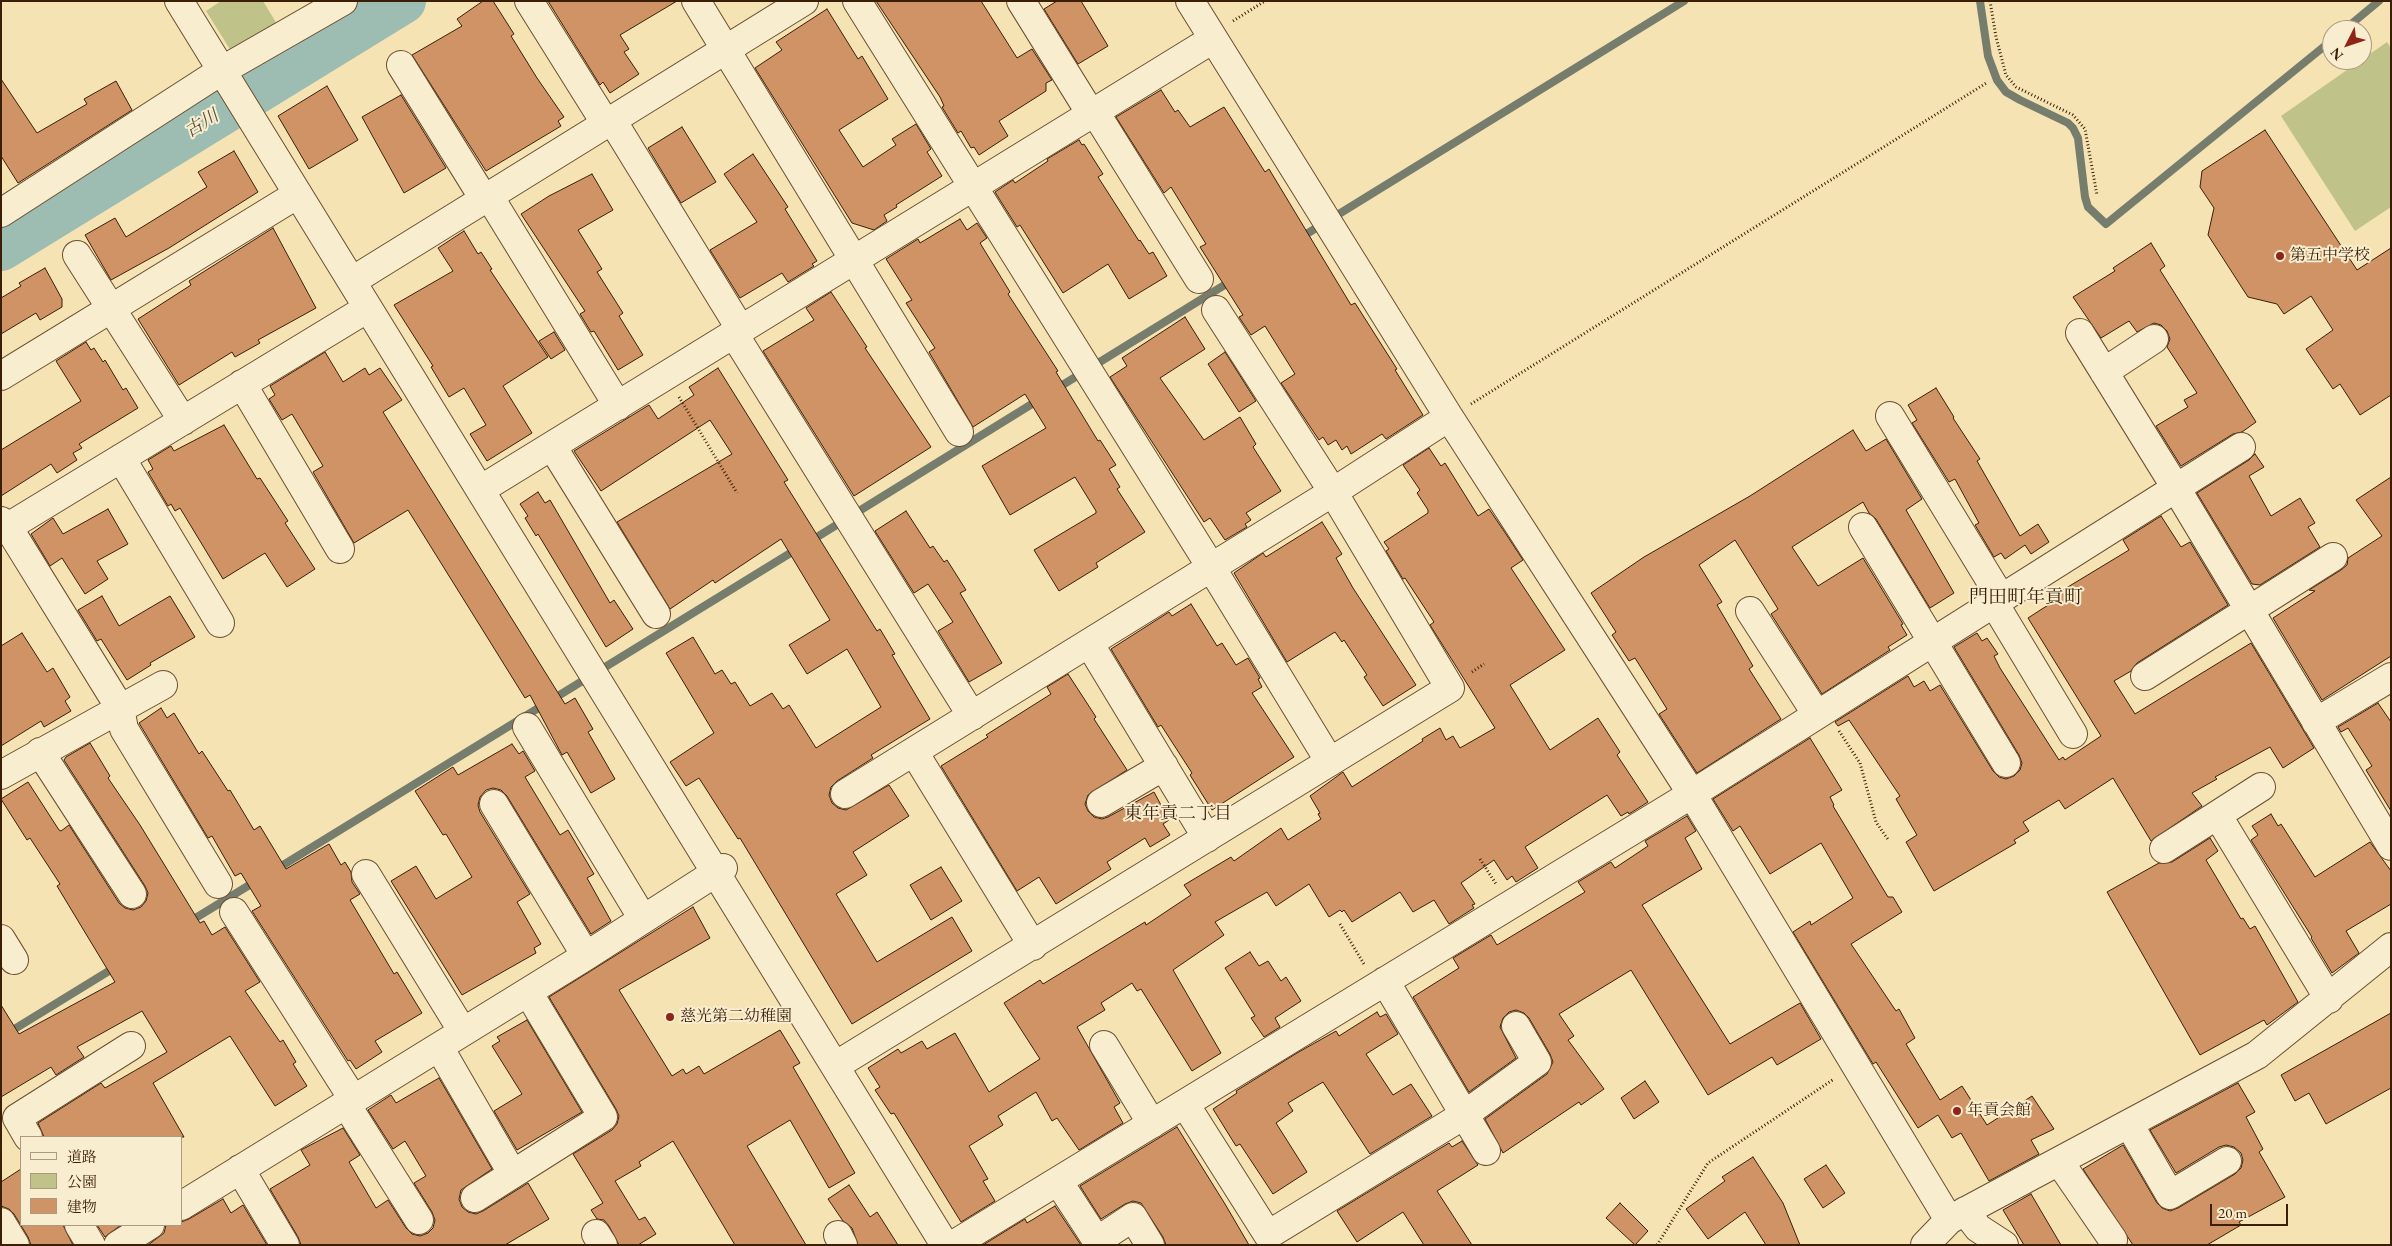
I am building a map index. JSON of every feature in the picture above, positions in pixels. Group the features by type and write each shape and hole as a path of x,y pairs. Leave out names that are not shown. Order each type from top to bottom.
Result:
{"street":[{"path":"179,1 585,660 720,870 835,1066 945,1245"},
{"path":"1,213 343,1"},
{"path":"529,1 609,122 972,716"},
{"path":"696,1 959,432"},
{"path":"352,282 804,1"},
{"path":"857,1 1330,762"},
{"path":"1021,1 1199,279"},
{"path":"1190,1 1449,417 1692,794 1855,1065 1957,1215 2004,1245"},
{"path":"480,490 973,188 1212,37"},
{"path":"400,65 487,198 618,406"},
{"path":"1,376 298,194"},
{"path":"77,255 182,421"},
{"path":"218,884 124,729 120,708 5,524 121,458 368,308"},
{"path":"835,1066 1450,688 1334,492 1216,310"},
{"path":"2080,333 2176,488 2316,722 2389,837"},
{"path":"2104,372 2154,339"},
{"path":"242,384 340,548"},
{"path":"1890,416 2073,734"},
{"path":"845,794 1334,492 1449,417"},
{"path":"552,446 656,614"},
{"path":"953,1245 1692,794 2242,447"},
{"path":"121,458 220,623"},
{"path":"1863,528 2006,763"},
{"path":"2145,676 2333,557"},
{"path":"1750,611 1821,712"},
{"path":"1089,643 1207,838"},
{"path":"2316,722 2391,677"},
{"path":"1,775 163,684"},
{"path":"527,727 643,919"},
{"path":"40,752 132,894"},
{"path":"914,752 1033,946"},
{"path":"1101,803 1164,766"},
{"path":"2164,849 2261,787"},
{"path":"494,804 586,956"},
{"path":"2218,816 2329,999"},
{"path":"182,1205 586,956 720,870"},
{"path":"366,874 463,1032"},
{"path":"234,912 350,1102 419,1220"},
{"path":"1925,1245 1957,1215 2257,1055 2329,999 2391,947"},
{"path":"1381,983 1486,1151"},
{"path":"475,1198 603,1116 528,992"},
{"path":"1184,1104 1268,1235 1464,1115 1537,1062 1516,1026"},
{"path":"1104,1045 1152,1124"},
{"path":"27,1136 16,1118 131,1046"},
{"path":"438,1047 512,1173"},
{"path":"2129,1124 2170,1195 2228,1161"},
{"path":"2059,1161 2113,1240"},
{"path":"240,1169 285,1245"},
{"path":"1058,1181 1097,1241 1134,1217 1150,1245"},
{"path":"1,1222 15,1245"},
{"path":"80,1226 91,1245"},
{"path":"124,1243 149,1226"}],"path":[{"path":"1212,37 1266,1"},
{"path":"1990,1 1996,37 2006,75 2016,87 2073,115 2085,129 2097,195"},
{"path":"1449,417 1988,82"},
{"path":"666,376 737,493"},
{"path":"1821,712 1860,763 1876,822 1888,841"},
{"path":"1340,924 1381,983"},
{"path":"1657,1245 1708,1163 1855,1065"}],"green space":[{"path":"221,1 263,1 277,24 231,51 206,11"},
{"path":"2387,42 2391,48 2391,207 2355,231 2281,116 2347,70 2372,70 2372,52"}],"building":[{"path":"483,1 493,1 514,34 511,36 564,117 558,121 561,126 486,171 412,55 462,26 457,19"},
{"path":"548,1 677,1 620,35 629,49 624,52 639,74 610,93 603,82 600,85"},
{"path":"876,1 981,1 1017,58 1032,49 1052,80 1046,83 1046,91 999,121 1008,136 979,155 974,147 971,148 961,131 958,133 942,107 944,106 940,97"},
{"path":"1057,1 1081,1 1108,46 1078,64 1044,9"},
{"path":"827,9 858,59 862,56 888,99 839,130 863,167 896,145 892,139 916,124 931,149 927,152 942,176 896,205 897,207 884,215 887,221 874,230 852,223 755,68 782,50 776,42"},
{"path":"1,79 37,133 87,104 84,99 116,81 132,110 18,183 1,156"},
{"path":"327,86 358,140 309,169 278,116"},
{"path":"1161,90 1175,112 1178,110 1190,127 1224,107 1265,172 1269,169 1351,305 1355,303 1397,369 1395,370 1423,415 1386,439 1382,434 1351,454 1347,446 1342,450 1336,440 1328,445 1323,437 1319,440 1281,383 1295,374 1265,326 1251,335 1239,317 1243,315 1200,247 1206,244 1171,187 1164,193 1116,117"},
{"path":"401,95 446,168 404,193 362,117"},
{"path":"682,127 716,182 681,203 648,148"},
{"path":"2265,130 2357,270 2391,248 2391,395 2360,415 2340,384 2333,389 2306,349 2333,330 2311,296 2284,314 2277,304 2248,297 2208,235 2214,208 2200,187 2202,171"},
{"path":"1079,140 1082,145 1084,144 1103,174 1098,177 1139,241 1149,254 1153,252 1167,276 1129,299 1108,264 1063,293 1020,225 1017,227 995,192 1013,180 1015,183 1048,161 1047,159"},
{"path":"234,151 258,192 169,248 111,280 85,235 115,218 126,237 207,187 198,172"},
{"path":"753,154 788,207 785,209 817,261 812,264 814,266 788,282 782,273 740,298 710,250 757,222 724,174"},
{"path":"592,174 613,210 578,230 602,269 597,272 623,313 619,316 643,355 618,370 594,331 591,332 580,314 585,311 521,214 549,196"},
{"path":"960,219 967,230 977,223 987,238 980,243 1010,292 1008,294 1058,371 1056,372 1098,441 1100,440 1116,465 1109,469 1120,487 1117,489 1145,532 1096,563 1098,567 1059,591 1034,550 1096,513 1096,511 1075,477 1010,515 982,466 1046,428 1025,394 973,427 929,352 935,348 906,303 912,300 886,259 918,239 920,243"},
{"path":"273,228 316,308 258,340 260,343 235,357 232,352 179,385 138,319 191,285 189,281"},
{"path":"464,231 478,254 481,252 492,269 490,270 548,357 503,386 532,433 487,461 470,434 486,425 464,388 449,397 431,367 433,366 394,305 453,271 438,248"},
{"path":"2151,243 2165,266 2160,270 2256,422 2242,432 2233,434 2181,466 2156,426 2188,407 2184,400 2197,393 2167,347 2170,339 2167,331 2161,325 2154,323 2137,332 2129,321 2101,338 2073,297 2115,271 2113,268"},
{"path":"45,268 62,299 62,307 40,320 36,313 1,334 1,298 21,286 19,283"},
{"path":"831,292 867,347 865,348 931,447 854,496 763,351 814,320 806,308"},
{"path":"1185,317 1205,349 1160,378 1204,440 1240,417 1256,444 1253,447 1281,491 1246,513 1251,520 1245,524 1247,527 1225,540 1210,518 1204,522 1110,377 1127,366 1122,358"},
{"path":"554,332 565,350 551,359 539,341"},
{"path":"86,342 91,350 94,348 103,362 105,360 123,390 126,388 138,408 79,444 82,448 73,453 77,460 57,473 51,464 1,496 1,450 81,401 56,361"},
{"path":"325,352 343,382 365,368 369,375 380,368 402,400 383,412 565,704 575,698 593,729 588,732 615,779 591,793 567,752 562,755 530,695 525,698 408,510 354,543 313,472 323,466 292,414 282,420 269,399 275,395 270,386"},
{"path":"1225,352 1256,401 1239,412 1208,364"},
{"path":"718,368 788,480 784,482 877,631 880,629 895,654 892,655 930,719 871,755 873,758 837,781 831,787 829,795 832,803 838,808 846,810 889,785 909,816 853,852 867,875 836,894 877,962 952,917 972,951 852,1024 740,838 738,839 699,778 686,786 670,762 714,733 666,653 693,637 715,674 722,670 731,684 735,682 750,706 772,693 783,709 789,705 816,748 881,707 847,649 807,674 789,645 830,620 781,539 715,583 713,580 670,609 617,522 732,454 710,420 601,491 574,451 649,405 658,419 694,395 689,387"},
{"path":"1936,388 1980,459 1977,461 2020,536 2038,524 2049,542 2031,554 2025,545 2005,559 2001,553 1994,557 1975,525 1979,523 1955,479 1949,482 1912,423 1917,420 1908,405"},
{"path":"224,425 257,479 260,478 288,521 285,523 315,569 287,587 265,553 223,579 180,508 175,511 171,504 168,506 148,472 153,469 148,460 171,446 174,451"},
{"path":"1853,430 1866,451 1886,439 1922,499 1906,510 1954,593 1930,608 1876,519 1869,513 1863,502 1792,547 1818,586 1863,558 1903,624 1901,625 1907,635 1888,647 1890,650 1822,694 1771,614 1778,609 1735,540 1699,565 1722,602 1717,605 1753,666 1749,669 1781,719 1697,773 1659,714 1667,709 1635,658 1629,661 1612,635 1616,632 1591,593 1644,557 1750,496"},
{"path":"1429,448 1441,466 1445,463 1478,516 1489,509 1506,534 1523,560 1511,568 1565,650 1510,685 1550,750 1598,718 1620,752 1617,755 1648,802 1629,814 1628,812 1621,816 1607,795 1525,847 1538,868 1516,882 1512,876 1507,880 1494,860 1461,883 1475,904 1472,905 1474,908 1449,924 1434,900 1413,912 1400,892 1352,922 1344,910 1342,912 1340,910 1329,917 1309,884 1276,906 1267,892 1215,922 1224,935 1173,970 1221,1053 1192,1071 1141,989 1137,991 1132,983 1101,1003 1105,1010 1077,1027 1120,1103 1114,1107 1123,1123 1079,1150 1057,1118 1052,1121 1036,1092 998,1116 1003,1125 969,1146 988,1179 983,1181 995,1201 961,1222 894,1113 891,1114 875,1090 880,1087 868,1068 898,1049 901,1053 922,1041 927,1049 955,1033 989,1092 1040,1059 1004,1003 1040,980 1043,984 1145,922 1146,925 1191,895 1184,885 1231,857 1234,861 1281,828 1288,840 1321,819 1318,814 1320,813 1310,796 1343,772 1352,787 1440,728 1446,740 1453,736 1460,748 1495,728 1430,625 1434,622 1405,578 1403,579 1386,551 1389,549 1384,542 1428,513 1417,493 1420,490 1403,465"},
{"path":"2255,454 2264,467 2249,476 2271,516 2300,498 2315,523 2308,527 2320,547 2260,585 2252,584 2197,493 2249,460"},
{"path":"2391,477 2391,656 2322,700 2273,618 2315,591 2309,590 2341,570 2347,565 2348,558 2382,536 2356,500"},
{"path":"538,492 545,503 550,500 610,603 614,600 633,629 606,647 538,534 536,536 525,518 528,516 520,504"},
{"path":"108,509 128,544 97,561 108,579 85,594 62,558 50,566 31,534 53,518 63,534"},
{"path":"906,511 930,548 933,546 944,562 947,560 966,590 960,593 1002,663 969,682 938,631 953,622 928,584 914,593 875,531"},
{"path":"2161,516 2181,547 2190,542 2228,605 2137,663 2131,671 2114,681 2135,714 2251,643 2314,748 2283,768 2270,747 2215,777 2217,779 2192,793 2202,806 2151,841 2113,778 2065,809 2059,800 2023,822 2029,831 2014,840 2016,843 1934,891 1906,842 1917,835 1896,799 1900,796 1849,720 1838,726 1835,722 1908,676 1914,687 1924,681 1930,691 1940,685 1993,771 1999,777 2006,779 2014,776 2020,770 2022,763 2019,755 1954,647 1977,633 1982,641 1987,638 1998,654 1994,656 2000,668 2059,760 2063,757 2065,760 2101,736 2028,618 2056,600 2053,596 2129,550 2123,540"},
{"path":"1322,522 1342,554 1336,558 1353,588 1416,685 1383,706 1364,677 1367,675 1344,640 1342,642 1335,632 1287,662 1234,573 1263,553 1266,557"},
{"path":"102,596 119,626 170,596 195,637 150,663 151,665 127,680 101,639 97,641 78,610"},
{"path":"1191,604 1217,646 1222,643 1236,665 1248,658 1260,678 1258,679 1262,687 1252,693 1294,757 1212,810 1190,775 1192,773 1161,725 1158,727 1111,649 1169,612 1172,616"},
{"path":"22,633 47,672 53,668 70,697 65,701 71,711 44,727 41,721 1,746 1,646"},
{"path":"1068,674 1127,770 1088,795 1085,804 1088,811 1094,817 1102,819 1154,792 1169,820 1163,824 1170,835 1150,847 1145,838 1107,862 1111,869 1056,904 1039,877 1017,891 941,766 1051,694 1047,687"},
{"path":"2378,703 2391,722 2391,811 2366,770 2372,766 2348,728 2341,732 2338,727"},
{"path":"161,708 167,718 174,713 199,754 202,751 228,791 230,790 254,830 260,826 286,869 329,844 341,865 345,862 351,872 352,882 360,894 350,900 394,974 397,972 422,1013 375,1041 382,1052 356,1069 350,1060 348,1061 252,911 261,906 241,873 235,876 212,836 208,838 139,723"},
{"path":"1810,738 1842,790 1830,797 1833,806 1888,897 1893,897 1902,912 1851,944 1896,1011 1899,1009 1915,1038 1906,1044 1940,1100 1962,1086 1987,1125 2032,1096 2054,1129 2031,1140 2039,1154 1989,1181 1961,1133 1952,1138 1938,1115 1918,1128 1876,1062 1873,1064 1793,932 1810,921 1811,925 1853,898 1821,843 1770,874 1740,826 1733,831 1713,799"},
{"path":"90,743 110,776 108,778 140,825 200,923 204,921 212,935 225,927 260,982 245,991 280,1042 283,1040 296,1062 293,1064 307,1086 275,1106 230,1036 153,1083 184,1137 44,1136 38,1123 101,1083 105,1088 167,1052 142,1011 77,1047 84,1057 56,1075 51,1067 1,1097 1,1005 19,1034 115,982 57,886 60,884 30,838 27,840 1,799 28,782 59,830 61,831 69,825 119,903 125,908 133,910 141,907 146,901 148,893 64,760"},
{"path":"512,744 519,754 523,751 535,771 525,777 560,835 568,830 594,874 587,878 611,921 591,934 507,796 501,790 493,788 486,790 480,797 478,805 480,812 530,894 517,902 541,944 534,948 536,953 462,995 391,881 416,866 436,899 472,877 446,834 443,835 415,791 453,767 458,775"},
{"path":"2271,814 2278,826 2281,824 2315,877 2370,842 2391,871 2391,904 2346,931 2359,953 2332,973 2312,937 2251,840 2258,835 2252,826"},
{"path":"1687,816 1696,831 1685,838 1702,869 1642,905 1730,1044 1800,1003 1821,1039 1777,1065 1772,1057 1708,1095 1631,970 1559,1014 1574,1036 1568,1040 1604,1089 1581,1105 1579,1102 1503,1153 1485,1119 1547,1074 1553,1062 1550,1054 1529,1018 1524,1013 1516,1010 1509,1012 1503,1018 1500,1027 1516,1058 1469,1092 1413,997 1459,968 1453,958 1491,935 1497,945 1585,892 1578,882 1611,862 1615,868 1648,846 1645,841"},
{"path":"2210,838 2218,851 2206,860 2241,919 2243,918 2250,929 2255,926 2298,1002 2267,1025 2264,1020 2200,1055 2107,892 2159,863 2172,862"},
{"path":"941,867 962,901 931,920 910,885"},
{"path":"693,907 710,938 619,990 672,1076 683,1069 686,1074 699,1066 704,1074 780,1030 800,1063 793,1067 855,1173 829,1188 790,1120 747,1146 806,1245 735,1245 673,1141 639,1162 641,1166 615,1181 639,1220 645,1217 656,1234 638,1245 619,1245 609,1226 604,1220 597,1219 591,1210 603,1203 573,1154 612,1130 617,1124 619,1116 549,997"},
{"path":"1250,952 1259,966 1268,961 1281,981 1286,977 1301,1001 1275,1018 1280,1027 1264,1037 1251,1018 1255,1016 1225,968"},
{"path":"1377,1012 1380,1017 1386,1014 1398,1034 1366,1054 1393,1095 1411,1084 1432,1116 1370,1154 1323,1082 1288,1103 1293,1111 1276,1123 1307,1172 1273,1194 1240,1144 1236,1146 1213,1109 1237,1093 1236,1091 1297,1053 1336,1031 1339,1036"},
{"path":"2391,1013 2391,1088 2326,1124 2309,1093 2295,1101 2281,1075"},
{"path":"527,1020 582,1112 517,1150 494,1111 522,1094 492,1046 500,1041 497,1037"},
{"path":"439,1078 492,1169 461,1190 459,1199 462,1207 468,1212 476,1214 528,1183 549,1219 505,1245 301,1245 270,1189 310,1165 301,1150 343,1128 360,1155 349,1162 376,1208 388,1200 412,1234 420,1236 428,1233 433,1228 435,1220 432,1212 414,1183 426,1176 405,1141 393,1149 368,1110 391,1095 396,1103"},
{"path":"1645,1081 1659,1102 1634,1119 1621,1098"},
{"path":"2238,1083 2255,1112 2246,1117 2263,1149 2259,1152 2285,1197 2239,1222 2241,1225 2207,1245 2133,1245 2083,1169 2123,1145 2157,1203 2162,1208 2170,1211 2178,1208 2235,1174 2241,1168 2243,1160 2241,1153 2234,1147 2226,1145 2219,1147 2176,1173 2150,1130"},
{"path":"1177,1127 1249,1245 1166,1245 1163,1237 1141,1203 1133,1201 1125,1204 1101,1219 1080,1186"},
{"path":"1462,1141 1478,1165 1437,1191 1472,1245 1424,1245 1403,1212 1357,1242 1337,1211 1449,1143 1452,1147"},
{"path":"1753,1157 1783,1203 1800,1245 1766,1245 1745,1212 1708,1239 1686,1209 1725,1181 1722,1177"},
{"path":"1826,1165 1845,1193 1823,1208 1804,1179"},
{"path":"20,1170 20,1224 9,1209 1,1206 1,1182"},
{"path":"849,1185 870,1217 877,1212 898,1245 858,1245 852,1228 843,1221 828,1199"},
{"path":"2031,1194 2061,1245 2024,1245 2003,1210"},
{"path":"223,1199 231,1213 243,1205 267,1245 148,1245 164,1233 166,1226 182,1226 182,1222"},
{"path":"1620,1203 1648,1231 1635,1245 1606,1218"},
{"path":"1055,1206 1081,1245 983,1245 1025,1219 1027,1223"},
{"path":"21,1226 64,1226 73,1245 31,1245"},
{"path":"98,1226 120,1226 105,1237"}],"waterway":[{"name":"古川","path":"1,248 403,1"},
{"path":"1300,238 1684,1"},
{"path":"1980,1 1988,56 1997,80 2006,92 2068,123 2073,128 2078,138 2085,197 2088,207 2106,224 2322,48"},
{"path":"2356,20 2379,1"},
{"path":"1056,389 1231,281"},
{"path":"809,542 1040,399"},
{"path":"275,870 797,549"},
{"path":"189,922 256,881"},
{"path":"8,1033 117,966"}],"place":[{"name":"第五中学校","path":"2280,256"},
{"name":"慈光第二幼稚園","path":"670,1017"},
{"name":"年貢会館","path":"1957,1111"}],"district":[{"name":"門田町年貢町","path":"2026,598"},
{"name":"東年貢二丁目","path":"1178,814"}]}
